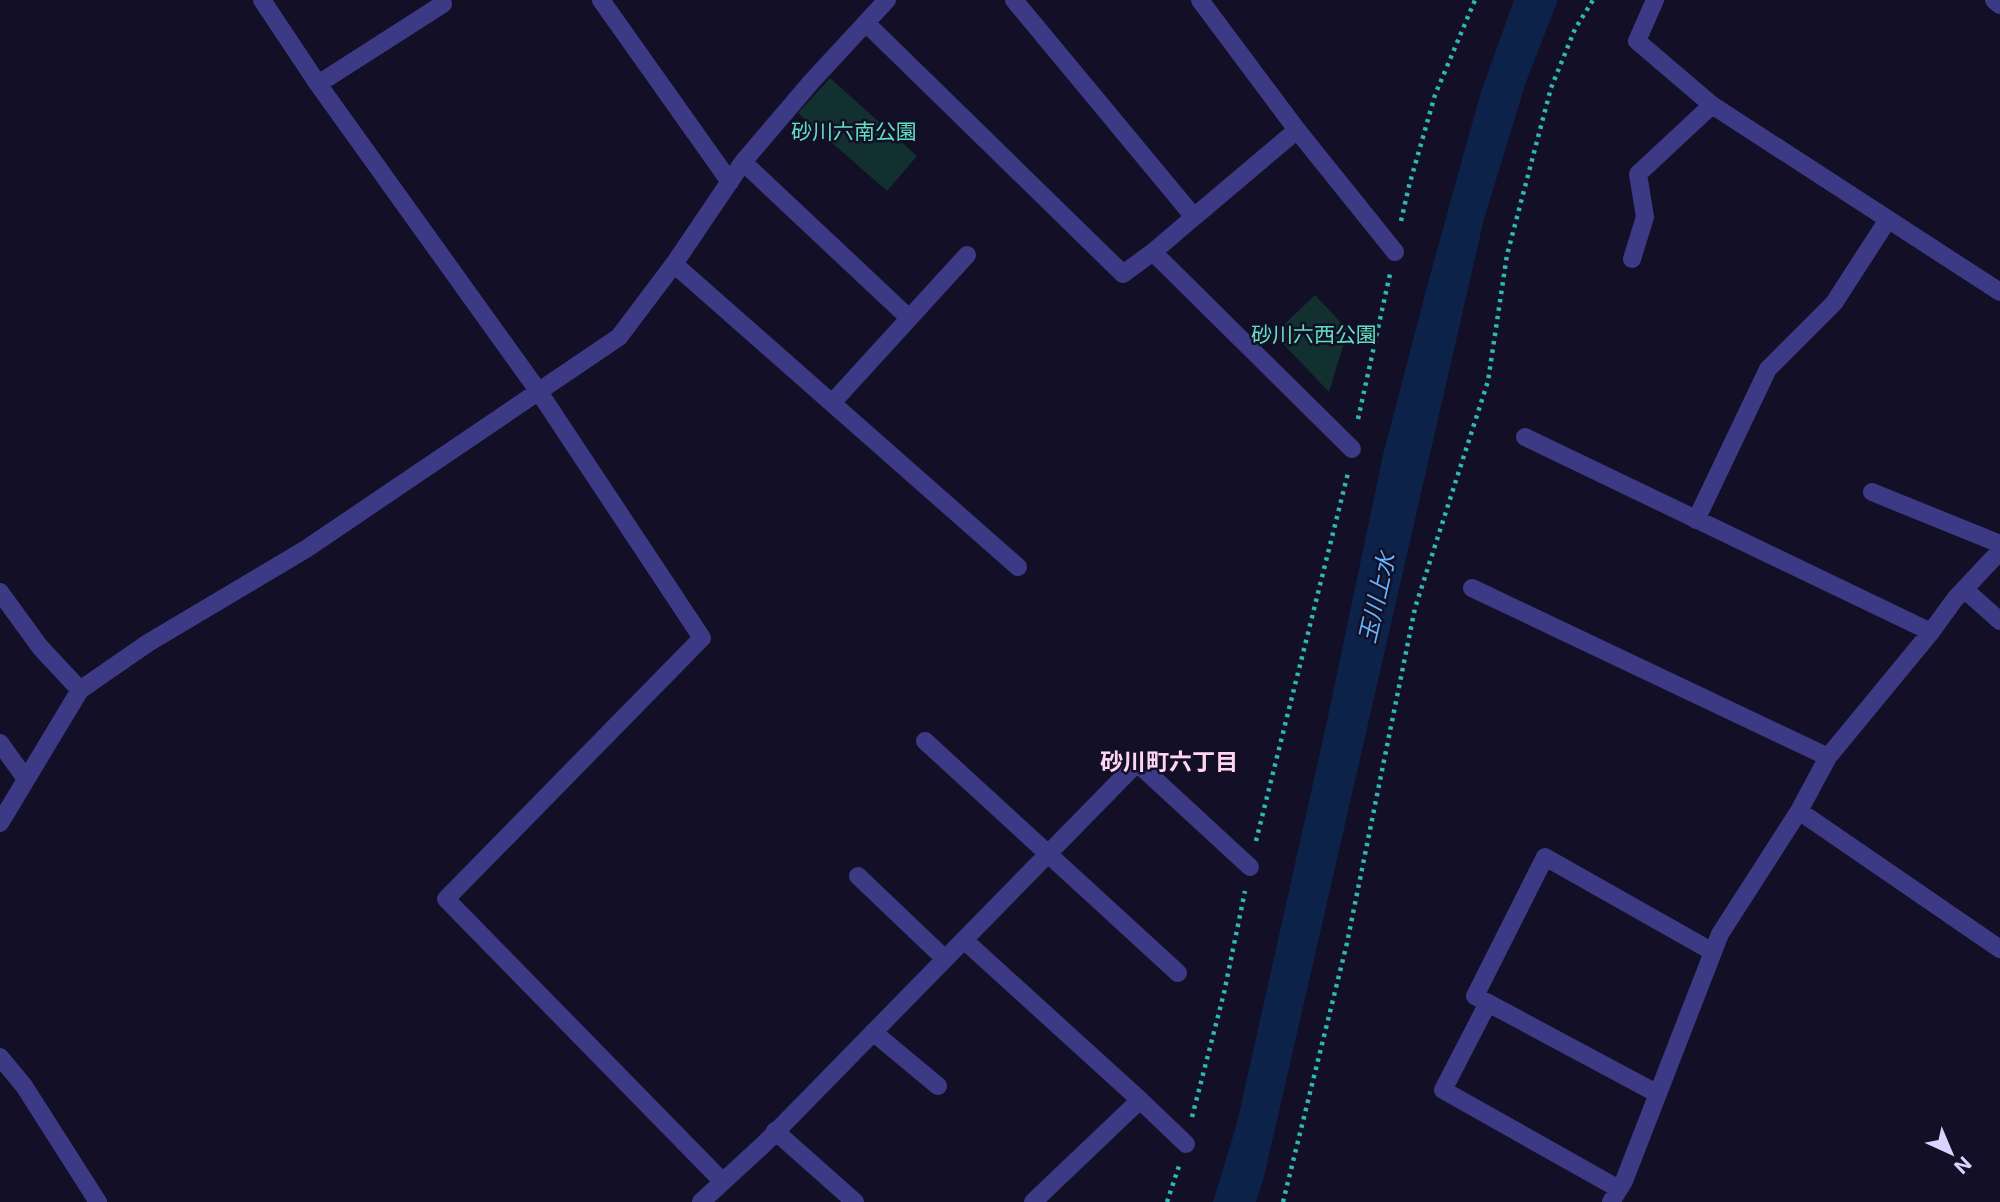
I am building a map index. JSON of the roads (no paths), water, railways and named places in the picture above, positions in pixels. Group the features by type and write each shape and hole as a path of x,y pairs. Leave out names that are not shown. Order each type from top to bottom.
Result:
{"street":[{"path":"262,0 318,85 539,392 702,638 446,899 723,1182"},
{"path":"601,0 730,182"},
{"path":"0,823 80,690 148,643 306,549 619,337 674,264 743,162 812,81 887,0"},
{"path":"1014,0 1194,217"},
{"path":"1200,0 1297,130 1395,252"},
{"path":"1655,0 1637,41 1712,105 2000,292"},
{"path":"1994,0 2000,5"},
{"path":"318,85 443,4"},
{"path":"866,23 1123,274 1153,252 1297,130"},
{"path":"1632,259 1644,217 1638,174 1712,105"},
{"path":"743,162 909,318"},
{"path":"1696,520 1768,369 1834,303 1887,221"},
{"path":"1153,252 1352,449"},
{"path":"832,402 967,255"},
{"path":"674,264 1018,568"},
{"path":"1525,437 1931,632"},
{"path":"1872,492 2000,544"},
{"path":"1489,1003 1443,1090 1615,1195 1624,1181 1720,934 1799,811 1828,757 1964,589 2000,551"},
{"path":"1472,588 1828,757"},
{"path":"1964,589 2000,621"},
{"path":"0,592 40,647 80,690"},
{"path":"925,741 1178,973"},
{"path":"0,743 26,779"},
{"path":"701,1202 775,1131 1137,763 1250,867"},
{"path":"1799,811 2000,949"},
{"path":"1658,1094 1475,996 1545,857 1713,952"},
{"path":"858,876 945,959"},
{"path":"964,940 1186,1144"},
{"path":"873,1032 938,1086"},
{"path":"0,1057 24,1086 98,1202"},
{"path":"1033,1202 1140,1100"},
{"path":"775,1131 855,1202"}],"water":[{"name":"玉川上水","path":"1514,0 1558,0 1526,82 1484,219 1264,1177 1256,1202 1213,1202 1237,1123 1383,455 1480,95"}],"district":[{"name":"砂川町六丁目","path":"1169,762"}],"park label":[{"name":"砂川六南公園","path":"854,132"},
{"name":"砂川六西公園","path":"1314,335"}]}
